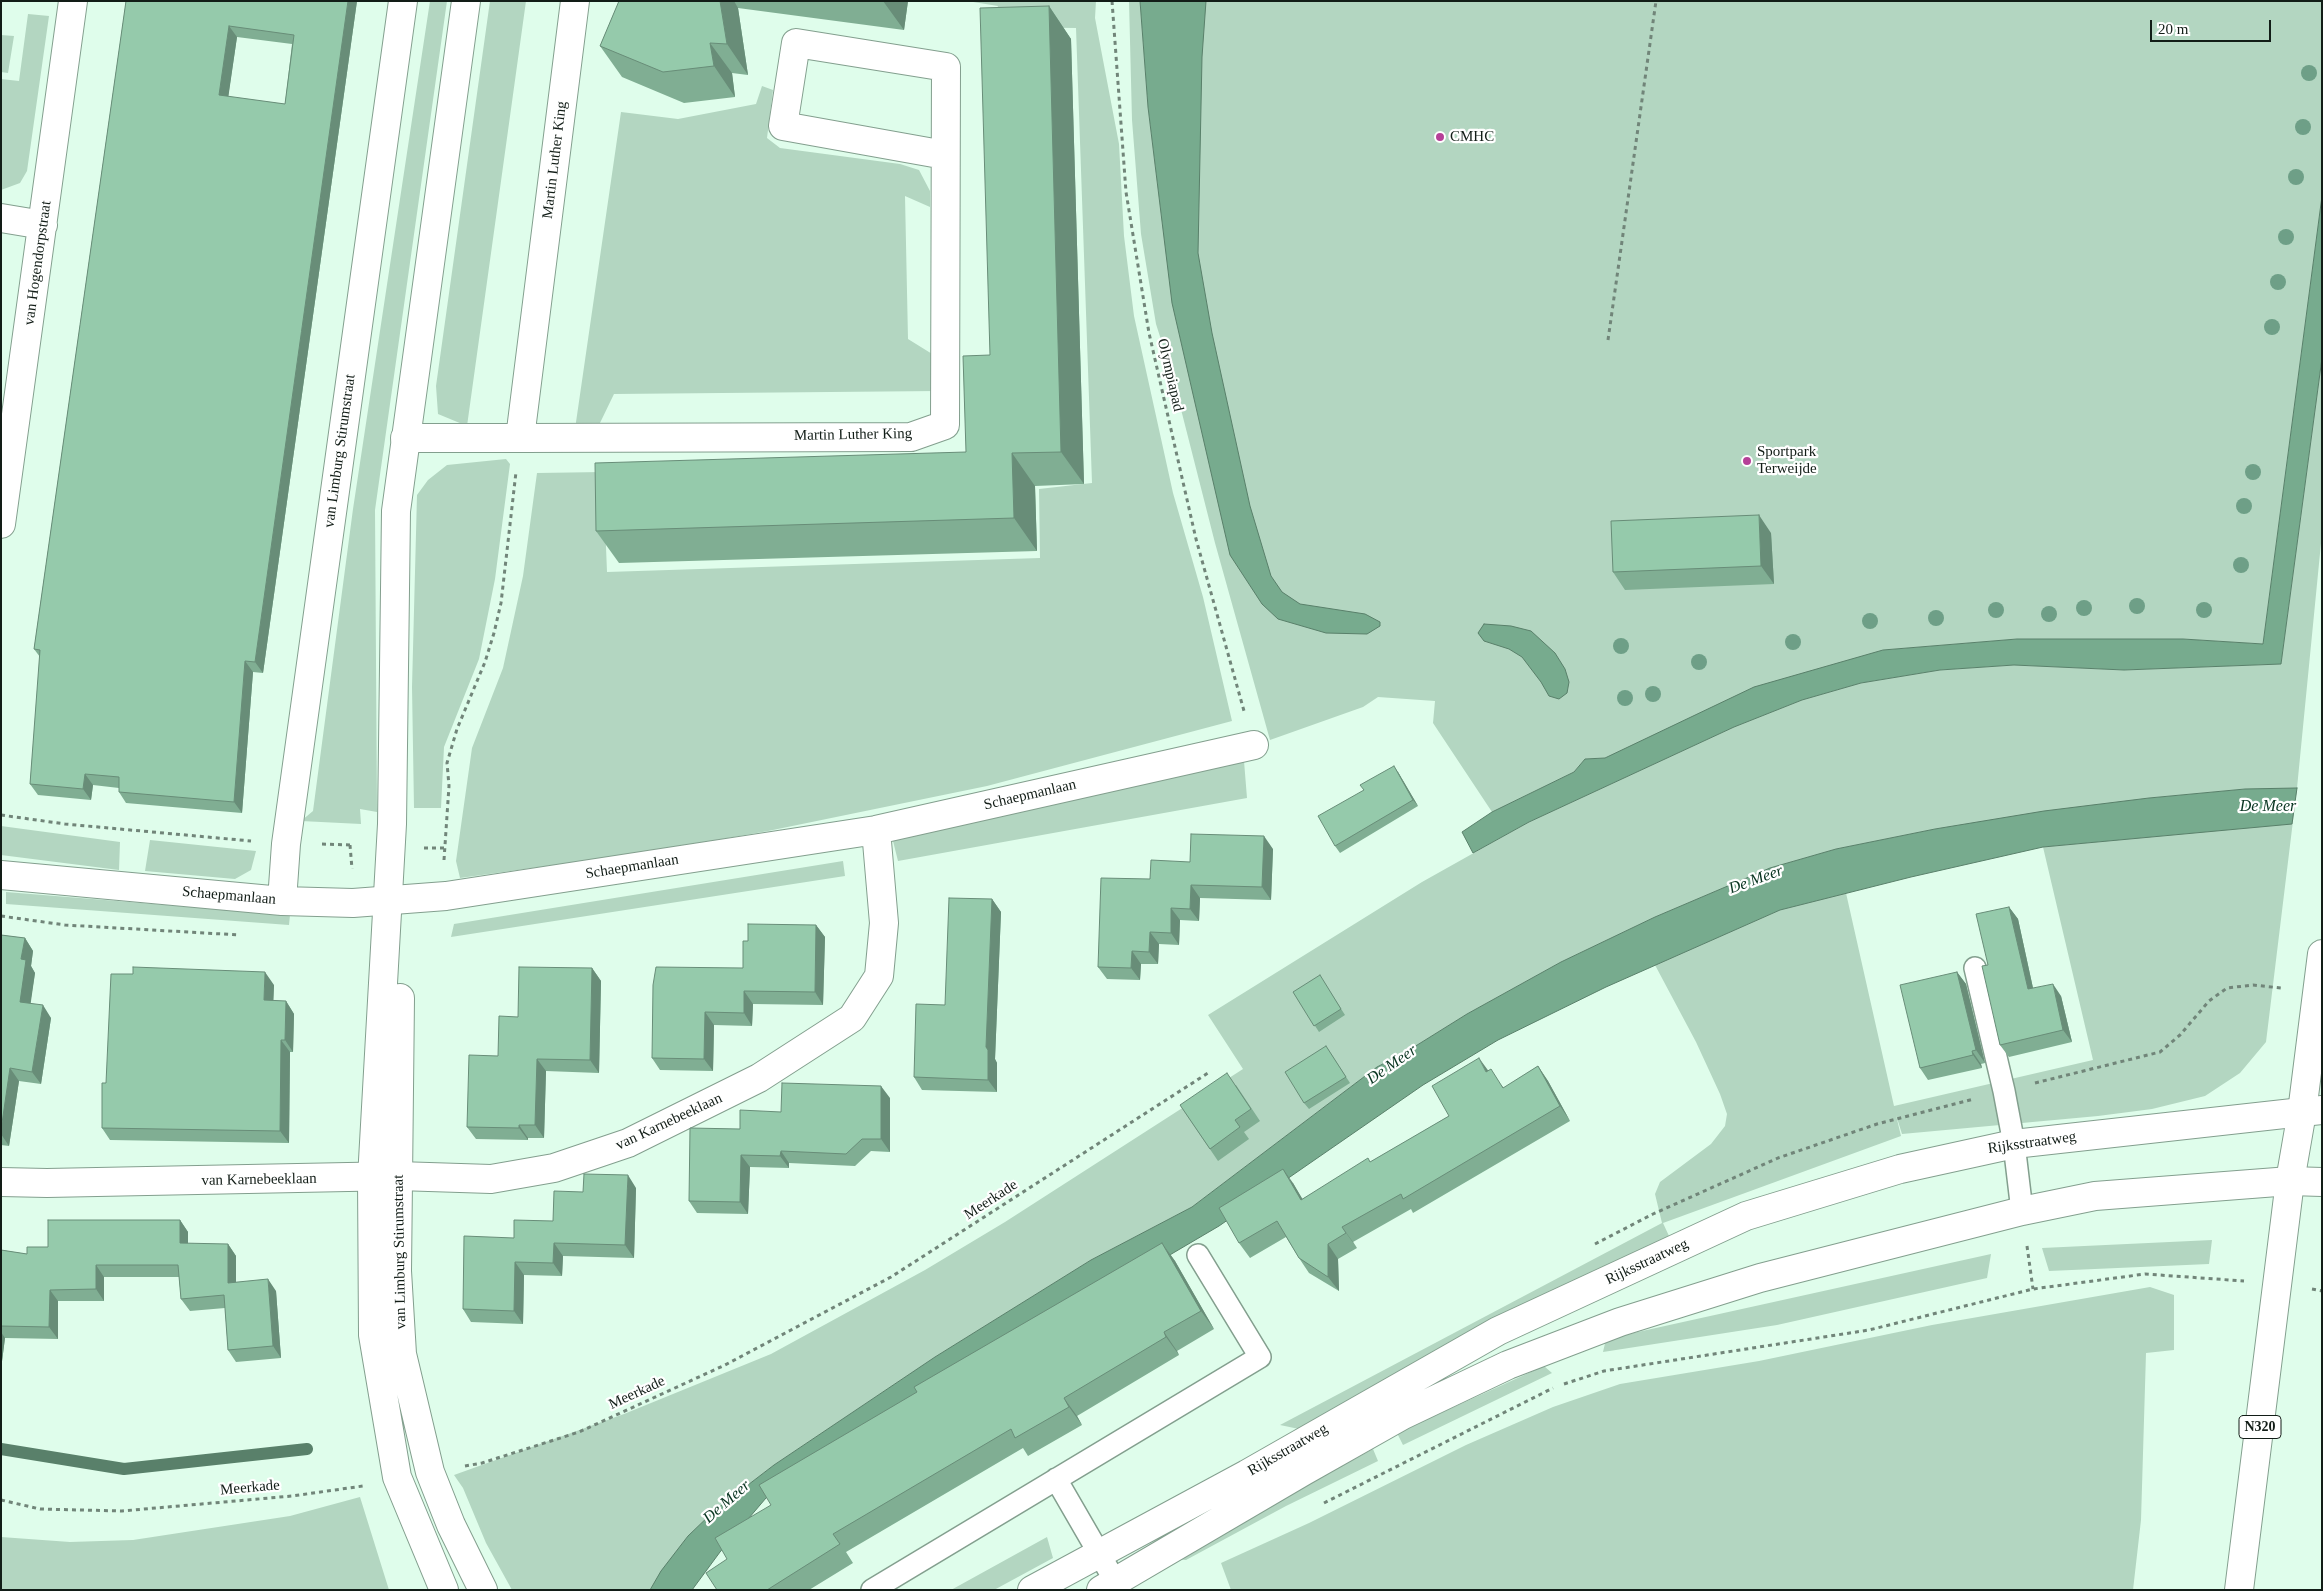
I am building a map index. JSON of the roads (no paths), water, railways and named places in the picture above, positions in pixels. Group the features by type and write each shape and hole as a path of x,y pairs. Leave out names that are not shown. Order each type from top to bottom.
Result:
{"main road":[{"name":"van Hogendorpstraat","path":"1,524 73,1"},
{"name":"van Limburg Stirumstraat","path":"282,900 286,844 403,1"},
{"name":"van Limburg Stirumstraat","path":"444,1590 397,1478 373,1335 385,1177 388,901 394,742 396,511 466,1"},
{"name":"Martin Luther King","path":"520,438 576,1"},
{"name":"Martin Luther King","path":"405,438 911,437 945,425 946,67 796,43 783,126 945,155"},
{"path":"1,218 43,225"},
{"name":"Schaepmanlaan","path":"1,875 282,900 354,903 446,896 876,830 1254,746"},
{"name":"van Karnebeeklaan","path":"1,1182 48,1184 385,1177 491,1178 554,1168 628,1143 759,1078 852,1018 879,976 884,923 876,830"},
{"name":"N320","path":"2239,1590 2290,1182 2312,1111 2318,991 2322,954"},
{"name":"Rijksstraatweg","path":"1032,1590 1247,1474 1498,1331 1746,1216 1900,1169 2014,1144 2312,1111"},
{"name":"van Limburg Stirumstraat","path":"385,1177 397,1271 402,1354 430,1472 451,1525 482,1590"},
{"name":"Rijksstraatweg","path":"1108,1586 1304,1470 1403,1415 1508,1365 1620,1322 1694,1297 1769,1275 2022,1211 2095,1196 2290,1182 2322,1182"}],"lane":[{"path":"1975,968 2004,1091 2014,1144 2022,1211"},
{"path":"872,1590 1260,1357 1198,1256"},
{"path":"1056,1479 1099,1553 1108,1586"}],"water":[{"path":"1140,1 1206,1 1202,57 1198,253 1212,333 1250,506 1271,576 1282,592 1300,604 1365,614 1380,622 1380,626 1367,634 1326,633 1278,619 1262,604 1230,555 1172,303 1148,107"},
{"path":"2322,196 2322,358 2281,664 2124,670 2014,665 1940,670 1861,683 1802,700 1734,727 1529,822 1473,853 1462,832 1492,812 1574,772 1585,759 1605,758 1754,687 1883,650 2017,639 2183,639 2263,644"},
{"path":"1484,624 1511,626 1531,631 1555,653 1565,669 1569,682 1567,693 1559,699 1549,696 1522,657 1509,649 1484,641 1478,633"},
{"name":"De Meer","path":"2297,788 2292,824 2043,847 1911,877 1780,910 1606,987 1498,1040 1423,1085 1219,1226 993,1359 766,1498 720,1552 692,1590 650,1590 661,1571 688,1536 714,1511 774,1465 935,1357 1091,1260 1192,1207 1377,1067 1561,962 1655,917 1770,868 1836,849 1935,829 2044,811 2245,789"}],"waterway":[{"path":"1,1449 124,1469 307,1449"}],"place":[{"name":"CMHC","path":"1440,137"},
{"name":"Sportpark Terweijde","path":"1747,461"}]}
